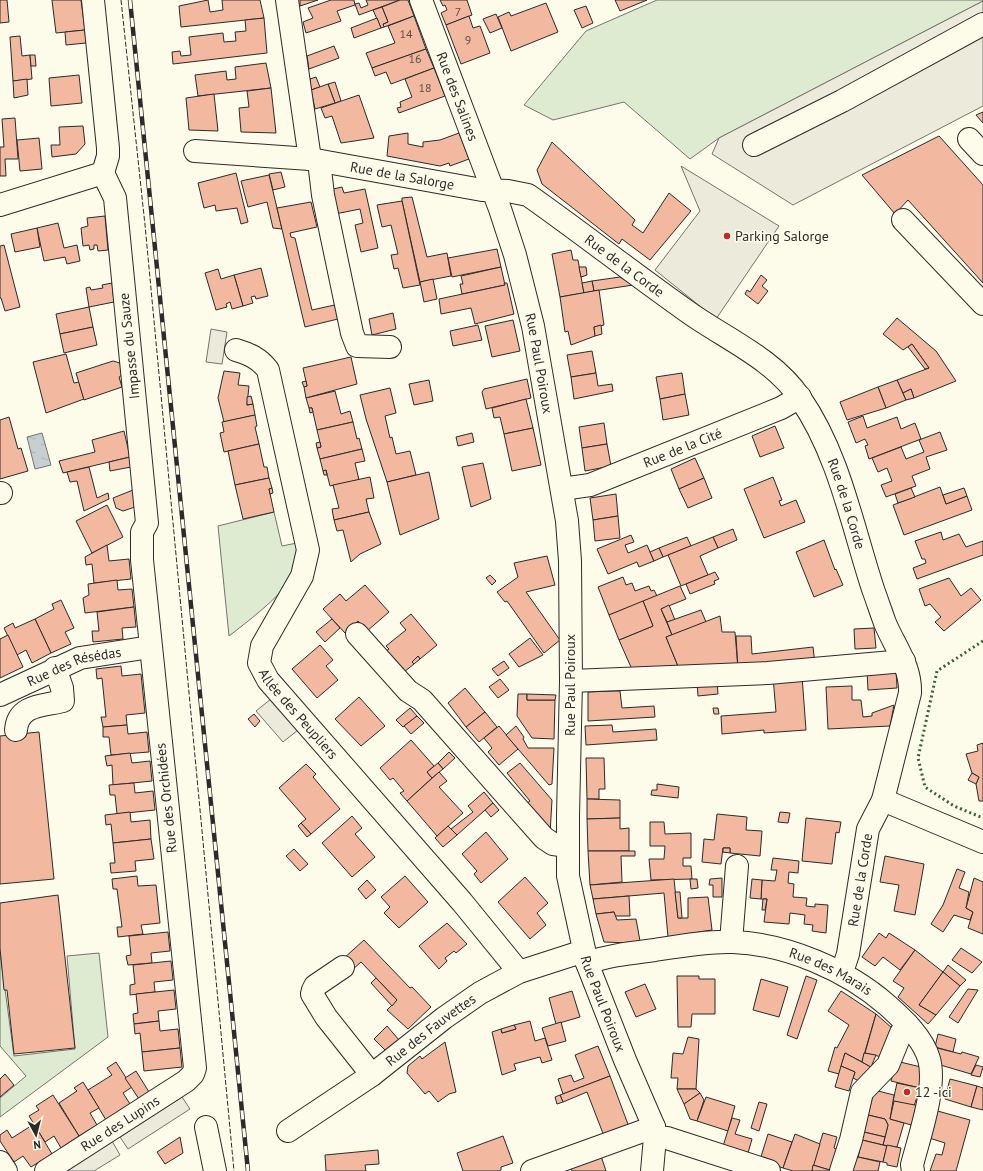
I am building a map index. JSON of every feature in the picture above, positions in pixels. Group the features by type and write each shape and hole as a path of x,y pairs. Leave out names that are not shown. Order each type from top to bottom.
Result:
{"street":[{"path":"0,205 103,172 108,156 108,148 93,0"},
{"path":"287,0 314,160 352,333 357,346 390,348"},
{"name":"Rue des Salines","path":"421,0 494,192"},
{"path":"754,145 842,101 983,24"},
{"name":"Rue de la Salorge","path":"195,152 314,160 494,192"},
{"name":"Impasse du Sauze","path":"103,172 115,198 147,523"},
{"name":"Rue de la Corde","path":"494,192 508,191 528,196 689,313 756,356 780,376 800,397 820,430 857,531 873,588 886,624 911,679 910,693 883,800 868,829 848,954 842,972"},
{"name":"Rue Paul Poiroux","path":"494,192 515,256 534,326 567,521 570,561 571,681 568,876 585,957 655,1132 652,1171"},
{"path":"903,220 983,304"},
{"name":"Allée des Peupliers","path":"236,350 252,355 262,362 268,370 308,550 302,576 262,646 259,663 262,671 268,680 462,902 519,972"},
{"name":"Rue de la Cité","path":"562,490 590,485 780,408 800,397"},
{"name":"Rue des Orchidées","path":"147,523 142,532 141,541 150,647 195,1063 193,1074"},
{"path":"357,634 408,691 422,700 544,838 553,844 568,846"},
{"name":"Rue des Résédas","path":"0,695 55,668 80,658 150,647"},
{"path":"571,681 768,673 904,661"},
{"path":"16,730 17,720 24,712 37,706 63,701 62,688 55,668"},
{"path":"883,800 983,842"},
{"path":"732,942 737,866"},
{"name":"Rue des Marais","path":"585,957 601,958 662,949 732,942 768,947 801,956 842,972 874,993 900,1015 918,1037 929,1058 932,1086 912,1166 913,1171"},
{"name":"Rue des Fauvettes","path":"288,1130 372,1075 444,1018 480,993 519,972 585,957"},
{"path":"343,968 315,986 312,990 312,994 326,1017 372,1075"},
{"path":"841,1171 851,1140 862,1092 888,1065 901,1032 907,1024"},
{"name":"Rue des Lupins","path":"46,1171 186,1081 193,1074"},
{"path":"206,1127 215,1171"},
{"path":"532,1171 655,1132 667,1138 769,1171"},
{"path":"0,1162 6,1171"}],"green space":[{"path":"657,0 983,1 719,138 690,159 624,102 553,120 524,105 586,31"},
{"path":"274,512 282,546 297,543 293,574 289,582 277,596 229,636 218,526"},
{"path":"0,952 14,1056 75,1049 67,956 99,953 108,1037 0,1117 0,1098 26,1076 0,1046"}],"shaded area":[{"path":"983,1 983,106 793,205 712,154 719,138"},
{"name":"Parking Salorge","path":"681,166 779,226 716,319 655,270 700,211"},
{"path":"211,329 227,332 222,364 206,362"},
{"path":"271,699 298,730 283,742 256,711"},
{"path":"182,1097 190,1109 128,1149 120,1137"},
{"path":"112,1141 120,1155 94,1171 66,1171"}],"water":[{"path":"42,433 51,465 35,469 27,437"}],"building":[{"path":"0,0 7,0 9,22 0,23"},
{"path":"52,0 81,0 85,30 56,33"},
{"path":"208,0 210,12 223,10 222,0 260,0 264,18 181,27 179,6"},
{"path":"300,0 318,0 300,6"},
{"path":"331,0 354,0 355,5 337,11 341,21 306,33 303,22 313,18 308,8"},
{"path":"366,0 400,0 359,15 355,4 359,3 361,8 368,5"},
{"path":"400,0 408,0 414,16 384,27 383,24 388,22 382,7"},
{"path":"440,0 467,0 472,15 446,25 441,13 447,10 445,5 443,6"},
{"path":"615,0 647,0 620,11"},
{"path":"546,3 558,32 511,51 498,17 509,12 511,16"},
{"path":"586,6 593,23 582,28 574,10"},
{"path":"382,7 388,22 383,24 384,27 381,28 373,10"},
{"path":"496,14 502,28 490,33 483,19"},
{"path":"414,16 426,49 372,68 366,53 395,43 388,26"},
{"path":"469,16 473,28 480,26 490,53 461,64 446,25"},
{"path":"264,18 267,53 173,64 172,52 180,51 181,56 191,55 189,37 223,33 224,42 236,41 235,32 246,31 245,20"},
{"path":"377,18 381,28 354,38 351,28"},
{"path":"85,30 86,43 66,45 65,32"},
{"path":"20,36 22,56 30,55 32,79 13,81 10,37"},
{"path":"334,46 339,58 309,69 307,56"},
{"path":"426,49 434,68 391,84 386,72 375,76 372,68"},
{"path":"30,55 35,55 36,66 31,66"},
{"path":"266,63 271,88 198,96 195,75 226,71 227,80 236,79 235,67"},
{"path":"434,68 445,96 399,113 397,108 401,107 400,102 412,97 405,79"},
{"path":"79,75 82,103 51,106 49,78"},
{"path":"316,77 320,87 311,90 310,79"},
{"path":"27,79 28,95 14,98 13,81"},
{"path":"335,82 341,101 335,103 328,84"},
{"path":"328,84 335,103 315,109 311,90"},
{"path":"271,88 276,133 241,132 239,108 249,107 247,91"},
{"path":"214,94 218,131 189,130 186,98"},
{"path":"359,95 374,138 341,143 332,116 325,118 321,108"},
{"path":"983,112 983,123 976,115"},
{"path":"15,118 18,159 5,159 6,176 0,176 0,147 4,147 2,119"},
{"path":"83,126 85,144 76,154 52,157 51,145 60,145 59,127"},
{"path":"408,133 408,144 423,147 423,142 440,140 459,133 469,159 450,166 449,163 440,166 387,156 389,136"},
{"path":"939,136 983,185 983,283 908,200 895,214 862,175"},
{"path":"39,138 42,169 20,171 17,140"},
{"path":"552,142 635,220 632,225 643,233 669,193 691,211 650,260 622,239 619,244 542,184 537,170"},
{"path":"281,172 285,187 273,190 269,174"},
{"path":"236,173 248,222 241,224 237,208 216,211 215,205 204,208 198,183"},
{"path":"269,175 282,229 273,228 267,202 248,207 241,181"},
{"path":"342,187 344,193 365,189 378,248 361,252 355,225 363,223 360,209 335,214 329,190"},
{"path":"412,197 427,257 447,253 451,276 420,282 402,201 402,198"},
{"path":"402,201 420,285 403,288 398,268 394,269 391,255 398,254 391,225 382,227 377,205"},
{"path":"311,202 317,227 290,233 291,237 295,238 312,310 339,304 342,318 305,327 277,208"},
{"path":"105,216 108,250 98,251 97,245 94,245 94,249 90,250 89,245 83,246 81,228 88,226 87,218"},
{"path":"58,223 64,248 77,245 80,261 67,264 65,257 44,261 37,228"},
{"path":"37,228 40,247 15,252 11,234"},
{"path":"4,245 20,307 5,311 0,298 0,246"},
{"path":"497,249 501,267 452,277 448,258"},
{"path":"571,250 573,260 578,260 584,293 560,297 552,254"},
{"path":"501,267 505,285 462,294 460,284 463,284 461,276"},
{"path":"579,267 586,267 587,275 581,277"},
{"path":"261,268 268,296 256,299 255,296 251,297 253,303 243,306 234,275"},
{"path":"218,269 221,279 234,275 243,306 232,309 230,302 226,304 227,307 216,310 205,273"},
{"path":"761,275 767,280 762,286 768,291 758,304 745,294 747,290 750,292"},
{"path":"620,277 633,285 594,291 592,281"},
{"path":"433,279 437,299 424,302 420,282"},
{"path":"592,281 594,291 584,293 582,283"},
{"path":"112,283 114,302 89,307 86,288 90,287 91,290 103,288 102,285"},
{"path":"504,283 507,283 514,314 475,324 471,308 441,314 439,299 505,285"},
{"path":"599,290 604,325 594,327 595,336 571,345 568,331 565,332 560,297"},
{"path":"89,307 93,327 60,334 56,314"},
{"path":"393,313 396,329 372,335 369,319"},
{"path":"897,318 936,351 956,381 914,398 911,389 903,393 897,380 929,368 912,344 903,350 883,334"},
{"path":"513,320 520,351 492,357 485,326"},
{"path":"478,325 482,340 453,346 450,331"},
{"path":"601,325 602,334 595,336 594,327"},
{"path":"93,327 97,345 64,353 60,334"},
{"path":"912,344 929,368 925,369 908,347"},
{"path":"592,351 596,373 571,377 567,355"},
{"path":"66,354 74,383 79,382 84,399 46,413 33,362"},
{"path":"351,357 357,384 306,398 304,387 307,386 303,368"},
{"path":"113,361 120,363 122,375 119,377 122,387 84,400 76,373"},
{"path":"224,371 240,373 238,385 249,386 247,405 253,404 255,415 224,422 218,398"},
{"path":"596,373 598,386 612,384 613,391 574,399 571,377"},
{"path":"682,373 685,394 660,399 656,377"},
{"path":"527,379 531,398 486,409 482,392 484,389"},
{"path":"429,380 433,401 414,405 409,384"},
{"path":"897,380 906,400 886,408 878,387"},
{"path":"306,381 307,386 304,387 302,382"},
{"path":"878,387 886,408 847,420 840,402"},
{"path":"390,388 396,413 385,416 390,438 392,437 396,454 410,451 416,475 387,482 366,419 360,395"},
{"path":"911,389 914,398 906,400 903,393"},
{"path":"335,391 341,414 350,411 353,422 317,430 312,408 309,408 306,398"},
{"path":"685,394 689,415 663,420 660,399"},
{"path":"251,396 253,404 247,405 247,397"},
{"path":"526,399 533,428 504,434 500,417 494,418 492,408"},
{"path":"309,408 312,408 313,412 310,413"},
{"path":"255,415 257,426 255,427 259,444 224,452 220,433 224,432 222,422"},
{"path":"863,416 867,428 897,417 901,429 915,423 921,439 869,459 865,446 868,445 865,439 856,443 848,422"},
{"path":"9,417 18,449 21,448 28,471 0,479 0,420"},
{"path":"353,422 357,439 359,438 362,449 320,459 317,448 321,447 317,430"},
{"path":"604,423 607,444 582,448 579,427"},
{"path":"775,426 784,448 760,457 752,436"},
{"path":"533,428 541,465 512,471 504,434"},
{"path":"124,431 130,457 63,473 59,461 95,452 92,440"},
{"path":"940,432 947,450 926,457 930,469 912,476 916,486 886,497 881,485 892,481 887,468 878,472 872,458 901,447 906,459 924,452 919,440"},
{"path":"472,433 474,442 458,446 456,437"},
{"path":"320,442 321,447 317,448 316,443"},
{"path":"259,444 264,467 267,467 269,478 235,485 228,451"},
{"path":"607,444 611,466 585,471 582,448"},
{"path":"362,449 365,461 355,463 359,480 330,486 326,470 323,471 320,459"},
{"path":"130,457 131,467 110,471 109,462"},
{"path":"695,458 704,478 679,489 671,469"},
{"path":"483,463 491,499 471,507 462,467"},
{"path":"89,467 97,498 108,493 109,499 84,511 77,481 70,482 67,472"},
{"path":"326,470 327,475 324,475 323,471"},
{"path":"429,472 439,519 400,535 387,482"},
{"path":"370,477 374,498 366,499 369,512 334,520 332,509 339,508 333,485"},
{"path":"773,477 782,500 779,501 781,506 796,500 805,522 764,538 744,489"},
{"path":"269,478 272,488 269,489 274,512 243,519 235,485"},
{"path":"704,478 712,498 688,508 679,489"},
{"path":"940,487 946,504 967,496 972,510 904,535 893,505"},
{"path":"272,488 273,493 270,494 269,489"},
{"path":"911,488 915,497 898,503 895,494"},
{"path":"964,488 967,496 946,504 943,495"},
{"path":"133,490 135,507 123,511 116,508 113,498"},
{"path":"616,494 618,516 593,520 590,498"},
{"path":"107,505 123,537 92,553 76,521"},
{"path":"369,512 381,544 360,554 351,562 343,530 337,531 334,520"},
{"path":"618,516 620,538 595,541 593,520"},
{"path":"733,529 737,540 718,548 713,537"},
{"path":"941,532 943,540 959,534 966,547 983,541 983,555 917,579 913,568 926,563 925,559 922,559 915,541"},
{"path":"631,535 634,542 625,545 628,553 647,545 654,561 639,567 637,562 608,574 597,549"},
{"path":"687,537 691,546 663,557 659,548"},
{"path":"713,537 718,548 700,556 708,575 681,586 668,555"},
{"path":"824,540 835,570 836,569 843,585 814,597 796,552"},
{"path":"107,545 109,561 129,559 131,579 94,583 92,564 86,565 85,557"},
{"path":"659,548 663,557 654,561 650,552"},
{"path":"547,556 555,585 526,592 560,640 544,653 507,601 505,602 497,592 518,577 514,563"},
{"path":"715,572 719,579 714,581 715,584 690,594 686,584"},
{"path":"490,575 496,581 492,585 486,578"},
{"path":"623,577 626,585 632,583 635,591 649,586 651,591 654,590 657,596 609,615 598,587"},
{"path":"949,578 961,596 971,588 981,600 944,631 935,622 941,617 930,604 925,606 919,589"},
{"path":"117,580 118,590 132,589 134,607 85,613 83,598 89,595 88,584"},
{"path":"365,585 389,612 367,631 358,621 345,633 323,609 340,594 346,601"},
{"path":"680,586 686,599 661,609 672,635 666,637 680,671 634,674 619,640 653,626 643,601"},
{"path":"61,600 74,628 65,632 71,644 51,653 35,619 54,609 52,604"},
{"path":"643,601 653,626 619,640 609,615"},
{"path":"669,605 675,620 667,622 661,609"},
{"path":"134,607 136,627 122,628 123,639 93,642 92,631 99,631 97,612"},
{"path":"701,610 706,622 672,635 667,622"},
{"path":"411,614 437,645 420,659 418,656 412,662 414,664 404,672 383,653 389,649 386,646 406,630 400,623"},
{"path":"720,616 722,632 735,632 738,669 680,671 666,637"},
{"path":"35,619 51,653 32,663 26,650 17,655 4,628 13,623 15,628"},
{"path":"332,619 340,628 325,642 316,632"},
{"path":"874,628 876,648 855,649 854,629"},
{"path":"8,635 23,667 0,678 0,639"},
{"path":"736,636 751,636 752,654 813,647 815,664 738,669"},
{"path":"530,638 543,655 519,667 509,654"},
{"path":"320,645 333,660 326,666 338,680 317,698 292,669"},
{"path":"418,656 420,659 414,664 412,662"},
{"path":"504,661 509,668 498,676 492,669"},
{"path":"121,666 122,676 141,674 145,713 126,715 127,725 103,727 101,717 106,717 102,678 97,679 96,669"},
{"path":"896,669 897,688 868,690 867,671"},
{"path":"802,676 806,730 764,733 764,730 722,734 721,716 776,712 773,677"},
{"path":"500,679 509,690 498,698 489,687"},
{"path":"717,681 718,694 698,696 697,682"},
{"path":"852,686 852,700 861,700 863,717 872,716 872,713 894,705 890,726 828,729 826,687"},
{"path":"465,688 485,712 466,727 448,703"},
{"path":"620,691 622,708 654,706 655,717 588,721 588,692"},
{"path":"518,694 527,694 527,700 555,700 554,739 532,738 517,716"},
{"path":"527,694 556,695 555,700 527,700"},
{"path":"359,697 385,726 361,746 335,719"},
{"path":"410,708 417,716 403,727 396,720"},
{"path":"713,708 718,708 719,714 714,714"},
{"path":"485,712 497,727 479,742 466,727"},
{"path":"254,714 260,721 255,727 248,719"},
{"path":"417,716 424,723 411,734 404,726"},
{"path":"127,725 128,734 147,732 149,752 111,755 109,737 103,737 103,727"},
{"path":"612,725 613,732 656,729 657,740 586,745 585,726"},
{"path":"499,726 518,749 499,765 488,752 492,748 484,738"},
{"path":"516,726 524,737 523,739 528,748 554,748 552,784 549,785 506,735"},
{"path":"39,732 54,879 0,884 0,736"},
{"path":"411,740 434,766 427,772 432,778 407,801 400,793 404,791 393,778 390,780 380,768"},
{"path":"983,743 983,801 979,801 976,784 979,777 972,773 966,754 978,751 977,745"},
{"path":"449,752 455,758 443,769 438,763"},
{"path":"130,753 132,763 150,761 152,781 113,785 112,765 107,766 105,756"},
{"path":"586,758 604,758 605,789 599,789 599,799 587,799"},
{"path":"438,763 443,769 432,778 427,772"},
{"path":"520,763 552,800 550,834 524,805 530,801 507,773"},
{"path":"306,764 316,774 313,777 340,809 311,834 301,823 306,819 279,788"},
{"path":"439,772 447,781 439,787 463,813 437,836 407,801"},
{"path":"972,773 979,777 976,784 968,780"},
{"path":"134,783 135,793 153,791 155,810 117,814 115,795 110,795 109,785"},
{"path":"657,784 679,787 678,798 651,795 652,790 657,790"},
{"path":"484,792 493,803 457,835 451,829 473,812 468,806"},
{"path":"587,799 620,800 620,818 587,819"},
{"path":"493,803 499,810 491,817 485,810"},
{"path":"130,812 131,822 150,820 151,839 113,843 111,824 106,825 105,815"},
{"path":"780,812 790,813 788,823 778,822"},
{"path":"717,814 747,817 746,830 762,831 760,856 730,853 730,848 723,848 721,864 702,862 704,839 714,840"},
{"path":"352,816 362,828 355,834 375,857 352,877 322,843"},
{"path":"620,818 620,829 629,828 629,851 588,851 587,819"},
{"path":"806,818 841,822 839,833 836,832 832,864 802,861"},
{"path":"650,822 664,822 665,834 691,833 691,858 683,858 683,866 691,866 692,879 651,880 649,859 664,859 665,846 650,846"},
{"path":"301,823 311,834 307,837 298,826"},
{"path":"448,826 457,835 443,847 435,838"},
{"path":"486,832 508,859 481,883 474,874 477,871 462,854"},
{"path":"151,839 154,859 135,861 136,871 111,873 110,863 115,863 113,843"},
{"path":"723,848 730,848 730,853 723,852"},
{"path":"294,849 308,864 300,871 286,856"},
{"path":"588,851 635,851 635,856 621,856 622,882 590,885"},
{"path":"885,856 924,864 915,915 894,911 899,885 880,882"},
{"path":"773,858 799,861 798,873 789,872 788,883 794,884 793,897 807,898 806,906 815,907 815,904 828,905 826,933 812,931 813,925 804,924 805,915 790,913 789,924 764,922 767,899 761,899 762,880 775,881 777,870 771,870"},
{"path":"957,869 965,872 959,888 969,892 966,908 973,912 970,920 954,915 943,932 931,924 943,905"},
{"path":"137,876 138,886 156,885 160,923 141,925 143,934 118,937 117,927 122,927 117,889 113,889 112,879"},
{"path":"405,876 428,902 399,928 384,913 390,907 381,897"},
{"path":"525,877 548,903 537,913 546,925 530,939 498,902"},
{"path":"722,878 722,897 713,897 713,885 709,885 710,879"},
{"path":"974,878 983,882 983,934 968,928 973,912 966,908"},
{"path":"674,879 678,918 688,918 688,898 708,897 712,930 668,937 664,893 593,899 590,885"},
{"path":"690,879 697,879 698,888 691,889"},
{"path":"752,879 762,880 761,899 750,898"},
{"path":"367,880 376,890 366,899 358,889"},
{"path":"675,892 680,892 682,918 678,918"},
{"path":"58,895 75,1048 14,1054 7,990 4,990 0,948 0,903"},
{"path":"629,896 630,916 615,916 614,912 596,914 593,899"},
{"path":"763,899 767,899 765,910 762,910"},
{"path":"614,912 617,920 636,919 640,941 630,943 604,942 596,914"},
{"path":"447,923 467,944 456,953 454,951 445,958 447,961 439,969 419,946"},
{"path":"168,932 170,951 151,953 152,963 128,965 126,956 131,955 129,936"},
{"path":"879,933 886,938 889,933 915,950 900,970 883,957 875,966 862,957"},
{"path":"364,940 410,988 412,987 431,1007 408,1029 387,1010 397,1000 361,962 352,970 343,959"},
{"path":"961,948 982,962 972,973 952,960"},
{"path":"915,950 943,972 919,1005 936,1015 928,1024 898,997 904,988 893,981"},
{"path":"171,961 173,980 154,982 155,992 130,995 130,985 135,984 133,965"},
{"path":"948,965 966,980 960,986 943,972"},
{"path":"943,972 960,986 936,1015 919,1005"},
{"path":"677,976 699,976 699,979 715,979 715,1014 692,1014 691,1027 678,1027"},
{"path":"806,976 817,980 797,1039 787,1035"},
{"path":"376,978 397,1000 392,1006 371,983"},
{"path":"761,979 788,987 779,1017 753,1010"},
{"path":"645,984 656,1009 636,1017 625,992"},
{"path":"968,989 978,990 958,1023 949,1017"},
{"path":"174,990 176,1009 158,1011 159,1021 134,1024 133,1014 138,1013 136,994"},
{"path":"572,991 580,1017 556,1024 549,998"},
{"path":"841,991 876,1014 862,1062 845,1053 839,1074 828,1071 835,1047 837,1048 849,1025 828,1011"},
{"path":"876,1014 892,1028 886,1058 865,1053"},
{"path":"159,1021 160,1031 178,1029 180,1048 142,1052 140,1033 135,1034 134,1024"},
{"path":"530,1021 535,1041 545,1038 552,1060 542,1063 540,1057 514,1064 516,1070 502,1075 492,1032 501,1029 502,1033 516,1029 514,1025"},
{"path":"561,1022 566,1041 548,1046 542,1028"},
{"path":"514,1025 516,1029 502,1033 501,1029"},
{"path":"387,1026 399,1040 386,1051 374,1039"},
{"path":"938,1034 956,1039 953,1052 935,1047"},
{"path":"688,1037 699,1039 696,1089 677,1089 678,1078 671,1078 673,1053 683,1054"},
{"path":"445,1042 456,1092 449,1094 438,1102 429,1091 425,1094 407,1073 408,1066 420,1056 422,1059"},
{"path":"598,1046 610,1076 563,1094 558,1079 571,1075 574,1082 584,1078 575,1055"},
{"path":"180,1048 182,1067 144,1071 142,1052"},
{"path":"937,1048 961,1054 962,1052 979,1057 971,1074 937,1064"},
{"path":"845,1053 871,1067 863,1083 853,1078 855,1072 841,1066"},
{"path":"864,1053 876,1055 871,1067 862,1062"},
{"path":"896,1061 925,1068 920,1088 891,1081"},
{"path":"116,1062 132,1087 123,1093 130,1104 106,1120 88,1090 112,1075 107,1068"},
{"path":"976,1065 983,1067 980,1077 971,1075"},
{"path":"841,1066 855,1072 849,1091 835,1087"},
{"path":"136,1071 149,1092 139,1099 125,1078"},
{"path":"5,1074 14,1085 0,1097 0,1079"},
{"path":"610,1076 629,1127 604,1136 587,1092 563,1102 560,1095"},
{"path":"950,1079 977,1086 971,1107 945,1099"},
{"path":"83,1082 99,1108 90,1113 97,1125 79,1136 59,1103 77,1091 74,1088"},
{"name":"12 -ici","path":"897,1083 920,1088 914,1106 893,1101"},
{"path":"977,1086 983,1088 983,1110 971,1107"},
{"path":"677,1089 696,1089 700,1093 684,1104"},
{"path":"874,1090 894,1095 890,1119 904,1123 897,1147 883,1145 888,1125 885,1119 868,1115"},
{"path":"700,1093 704,1100 697,1121 690,1119 684,1104"},
{"path":"53,1095 79,1136 61,1148 54,1136 45,1142 29,1116 39,1110 36,1106"},
{"path":"560,1095 563,1102 557,1104 555,1097"},
{"path":"706,1097 735,1106 728,1131 697,1121"},
{"path":"894,1101 920,1106 915,1126 890,1119"},
{"path":"759,1102 767,1104 759,1131 751,1128"},
{"path":"934,1110 970,1120 956,1171 930,1171 936,1154 942,1155 945,1143 926,1137"},
{"path":"868,1115 885,1119 888,1125 885,1137 864,1132"},
{"path":"732,1118 740,1120 735,1134 752,1139 748,1153 723,1146"},
{"path":"34,1124 52,1154 31,1167 23,1156 14,1162 0,1141 0,1135 7,1130 12,1138"},
{"path":"864,1132 885,1137 883,1145 862,1140"},
{"path":"823,1133 837,1137 834,1148 840,1151 833,1171 813,1165"},
{"path":"768,1134 792,1142 783,1168 760,1160"},
{"path":"795,1134 820,1144 812,1171 793,1171 783,1168"},
{"path":"503,1136 513,1163 501,1167 501,1170 499,1171 463,1171 457,1153"},
{"path":"180,1137 183,1153 165,1164 157,1152"},
{"path":"862,1140 887,1146 883,1162 858,1157"},
{"path":"887,1145 901,1148 897,1167 887,1165 887,1163 883,1162"},
{"path":"378,1150 379,1164 365,1165 366,1171 326,1171 325,1155"},
{"path":"601,1156 606,1171 572,1171 570,1167"},
{"path":"858,1157 880,1162 878,1171 850,1171 853,1163"},
{"path":"813,1165 833,1171 812,1171"}],"railway":[{"path":"130,0 248,1171"}],"hedge":[{"path":"983,641 937,671 918,758 925,787 954,806 983,818"}],"fence":[{"path":"121,0 145,225 234,1171"}],"place":[{"name":"Parking Salorge","path":"727,236"},
{"name":"12 -ici","path":"907,1092"}]}
